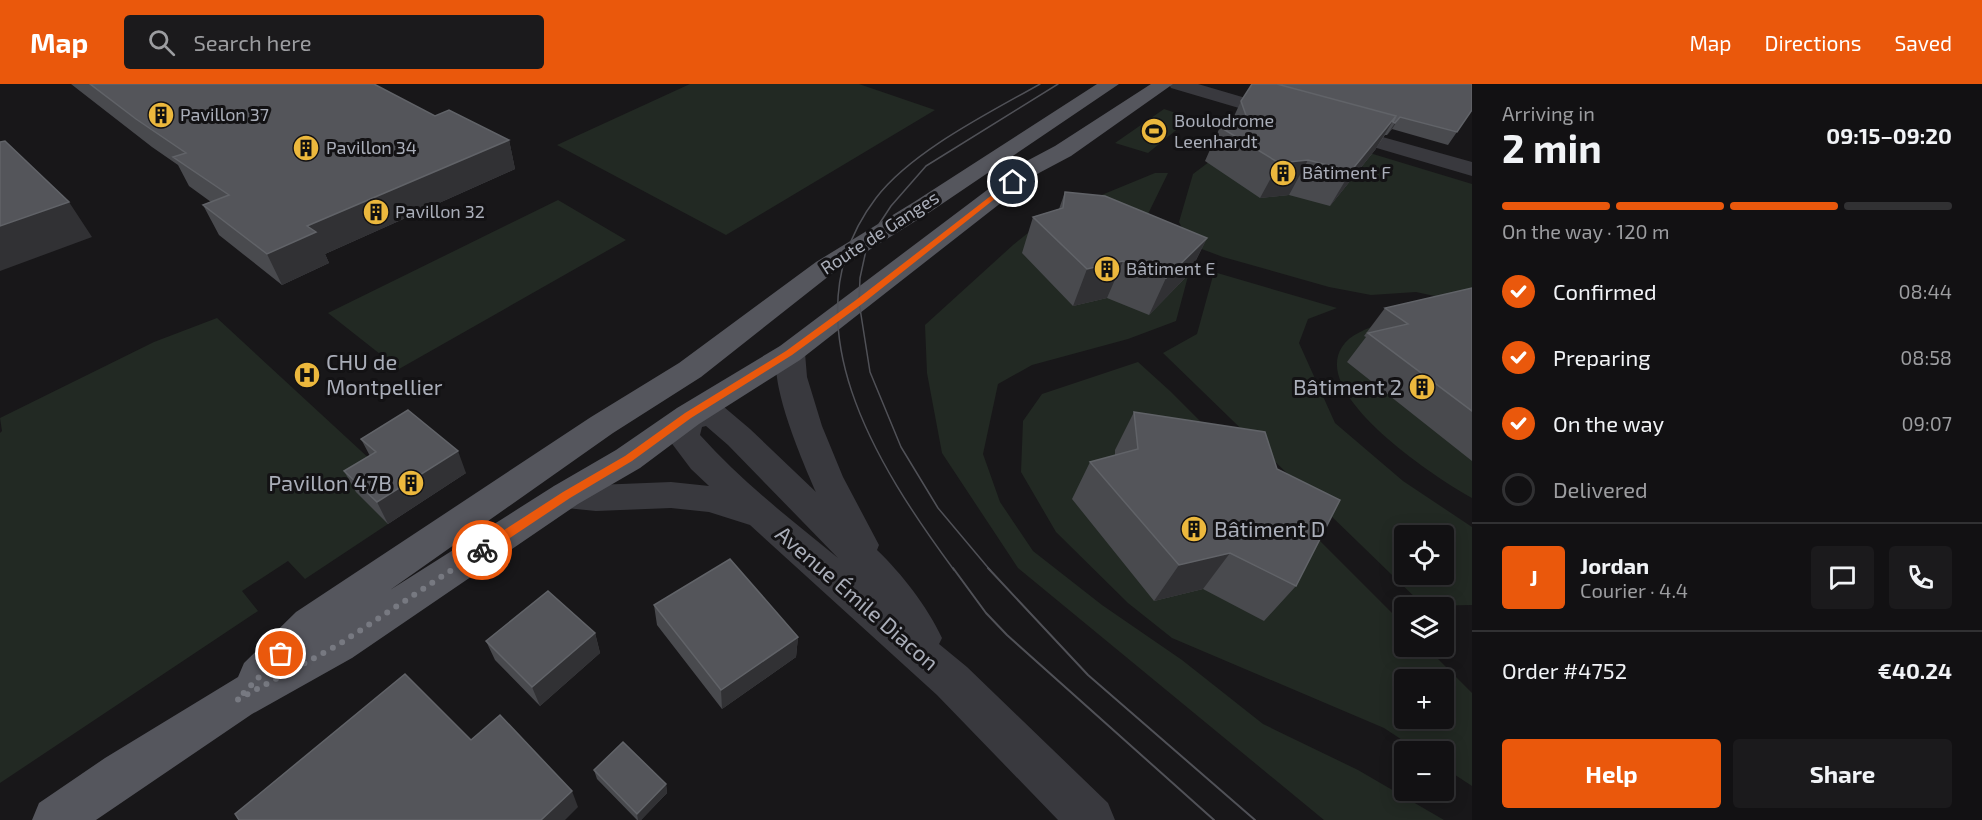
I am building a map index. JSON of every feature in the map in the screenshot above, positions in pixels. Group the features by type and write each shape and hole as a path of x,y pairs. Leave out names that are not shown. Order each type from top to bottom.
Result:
{"main road":[{"name":"Route de Ganges","path":"237,700 310,624 602,425 658,391 825,267 922,207 1110,84"},
{"path":"1031,168 1054,142 1141,84"},
{"name":"Route de Ganges","path":"237,700 338,645 566,495 628,459 688,416 789,353 859,302 1031,168 1063,152 1164,84"},
{"path":"658,391 688,416"},
{"path":"56,820 121,774 237,700"}],"street":[{"path":"1179,84 1233,91 1310,123 1472,170"},
{"name":"Avenue Émile Diacon","path":"789,353 799,405 835,497 878,575 952,681"},
{"name":"Avenue Émile Diacon","path":"878,575 712,415 688,416 683,437 704,460 952,681 1090,820"},
{"name":"Avenue Émile Diacon","path":"566,495 596,498 671,495 709,499 762,514"}],"shaded area":[{"path":"690,84 859,84 935,110 726,235 557,145"},
{"name":"Boulodrome Leenhardt","path":"1164,109 1191,118 1148,153 1115,143"},
{"path":"1274,124 1472,184 1472,304 1416,292 1371,295 1329,287 1223,257 1191,245 1179,222 1193,174 1254,128"},
{"path":"1155,173 1168,173 1148,214 1191,265 1176,321 1128,339 1032,365 998,384 983,454 1000,502 1033,551 1102,605 1182,660 1263,724 1358,770 1394,791 1394,801 1411,801 1444,820 1324,820 1018,568 942,453 927,373 925,325 1013,245 1048,217"},
{"path":"558,200 626,240 399,369 328,313"},
{"path":"1214,272 1337,308 1308,319 1299,343 1335,423 1403,481 1472,527 1472,605 1454,605 1454,597 1415,597 1402,585 1454,585 1454,525 1394,525 1394,577 1163,353 1197,334"},
{"path":"217,318 386,474 388,524 305,579 288,561 242,591 258,611 0,783 0,433 2,431 0,418 154,342"},
{"path":"1381,323 1472,324 1472,498 1407,455 1382,434 1360,411 1344,389 1337,367 1342,347 1354,335"},
{"path":"1138,362 1170,391 1394,615 1394,657 1436,657 1448,669 1394,669 1394,729 1454,729 1454,675 1472,693 1472,786 1454,774 1454,741 1404,741 1384,728 1172,638 1128,603 1056,532 1021,472 1023,421 1042,394"}],"building":[{"path":"90,84 374,84 435,116 449,110 509,140 307,226 316,232 267,254 203,205 229,195 173,157 186,153"},
{"path":"1252,84 1277,84 1396,116 1351,171 1308,160 1279,163 1220,127 1248,121 1241,101"},
{"path":"1277,84 1472,84 1472,110 1457,132 1400,117 1395,123 1393,122 1396,116"},
{"path":"5,141 69,202 0,226 0,142"},
{"path":"1065,192 1105,196 1207,238 1166,278 1123,261 1087,269 1033,217 1063,208"},
{"path":"1472,288 1472,411 1368,333 1408,324 1385,308"},
{"path":"408,410 458,451 377,502 344,471 376,452 361,439"},
{"path":"1134,412 1265,432 1277,469 1340,500 1296,586 1230,553 1179,565 1090,462 1138,449"},
{"path":"730,559 798,637 721,690 654,605"},
{"path":"548,591 595,633 532,687 486,641"},
{"path":"405,674 471,740 500,715 572,791 541,820 239,820 235,814"},
{"path":"623,742 666,784 637,814 594,770"}],"tram line":[{"path":"954,570 897,486 871,439 852,391 840,342 838,293 850,245 876,198 891,181 910,164 952,134 1040,84"},
{"path":"990,570 938,508 901,447 870,372 859,302 860,278 868,241 891,206 926,166 1058,84"},
{"path":"953,568 986,613 1007,635 1214,820"},
{"path":"988,568 1088,675 1255,820"}],"way so far":[{"path":"281,654 237,700 338,645 482,550"}],"place":[{"name":"Pavillon 37","path":"161,115"},
{"name":"Boulodrome Leenhardt","path":"1154,131"},
{"name":"Pavillon 34","path":"306,148"},
{"name":"Bâtiment F","path":"1283,173"},
{"name":"Pavillon 32","path":"376,212"},
{"name":"Bâtiment E","path":"1107,269"},
{"name":"CHU de Montpellier","path":"307,375"},
{"name":"Bâtiment 2","path":"1422,387"},
{"name":"Pavillon 47B","path":"411,483"},
{"name":"Bâtiment D","path":"1194,529"}],"route":[{"path":"482,550 566,495 628,459 688,416 789,353 859,302 1013,182"}]}
